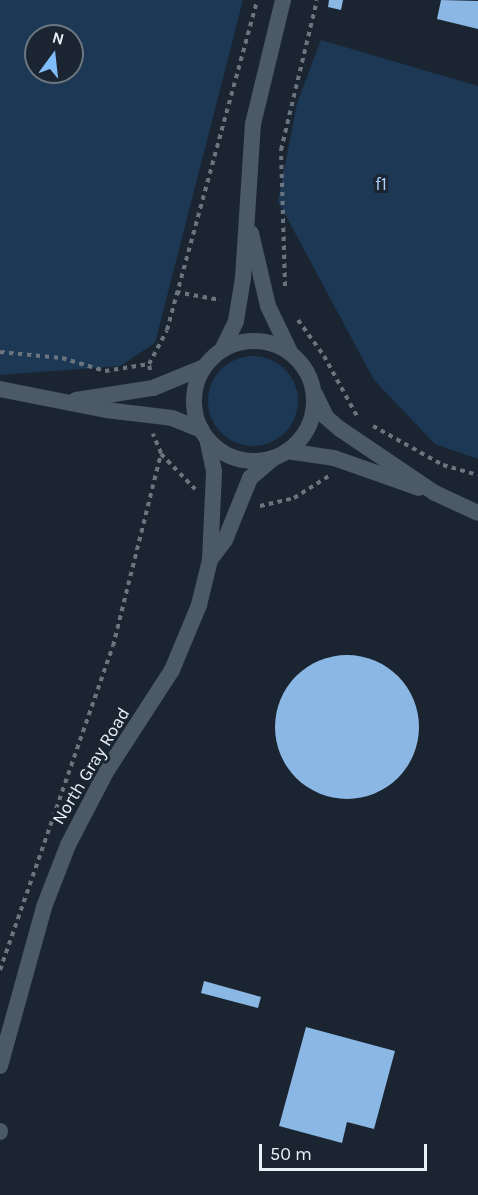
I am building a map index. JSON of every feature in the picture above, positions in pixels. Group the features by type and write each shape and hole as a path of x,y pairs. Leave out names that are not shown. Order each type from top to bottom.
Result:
{"street":[{"path":"72,401 153,388 204,367 222,350 236,321 249,223 253,124 283,0"},
{"path":"249,223 268,306 290,352 309,375 322,411 336,426 435,493"},
{"path":"222,350 256,341 290,352"},
{"path":"204,367 194,392 204,435"},
{"path":"0,389 72,401 106,410 172,418 204,435 232,457 264,460 283,453 307,429 314,410 313,390"},
{"name":"North Gray Road","path":"0,1066 39,924 61,860 96,791 176,661 199,605 210,560 214,471 204,435"},
{"path":"283,453 334,458 435,493 478,513"},
{"name":"North Gray Road","path":"210,560 225,540 250,478 283,453"}],"path":[{"path":"152,379 149,364 162,343 257,0"},
{"path":"286,298 280,225 281,150 317,0"},
{"path":"176,292 224,301"},
{"path":"293,313 324,356 358,418 443,465 478,475"},
{"path":"0,352 62,358 105,371 149,364"},
{"path":"152,430 161,453 192,488 205,492"},
{"path":"0,970 113,646 161,453"},
{"path":"254,506 300,495 325,480 332,467"}],"green space":[{"path":"0,0 243,0 155,343 120,366 0,375"},
{"name":"f1","path":"321,40 478,86 478,459 435,444 374,380 278,201 297,103"},
{"path":"253,356 278,364 290,376 298,401 290,426 278,438 253,446 228,438 216,426 208,401 216,376 228,364"}],"building":[{"path":"329,0 343,0 341,10 328,7"},
{"path":"441,0 478,1 478,29 437,19"},
{"path":"347,655 375,660 398,676 414,699 419,727 414,755 398,778 375,794 347,799 319,794 296,778 280,755 275,727 280,699 296,676 319,660"},
{"path":"204,981 261,997 258,1008 201,993"},
{"path":"306,1027 395,1051 374,1129 347,1122 342,1143 279,1126"}]}
